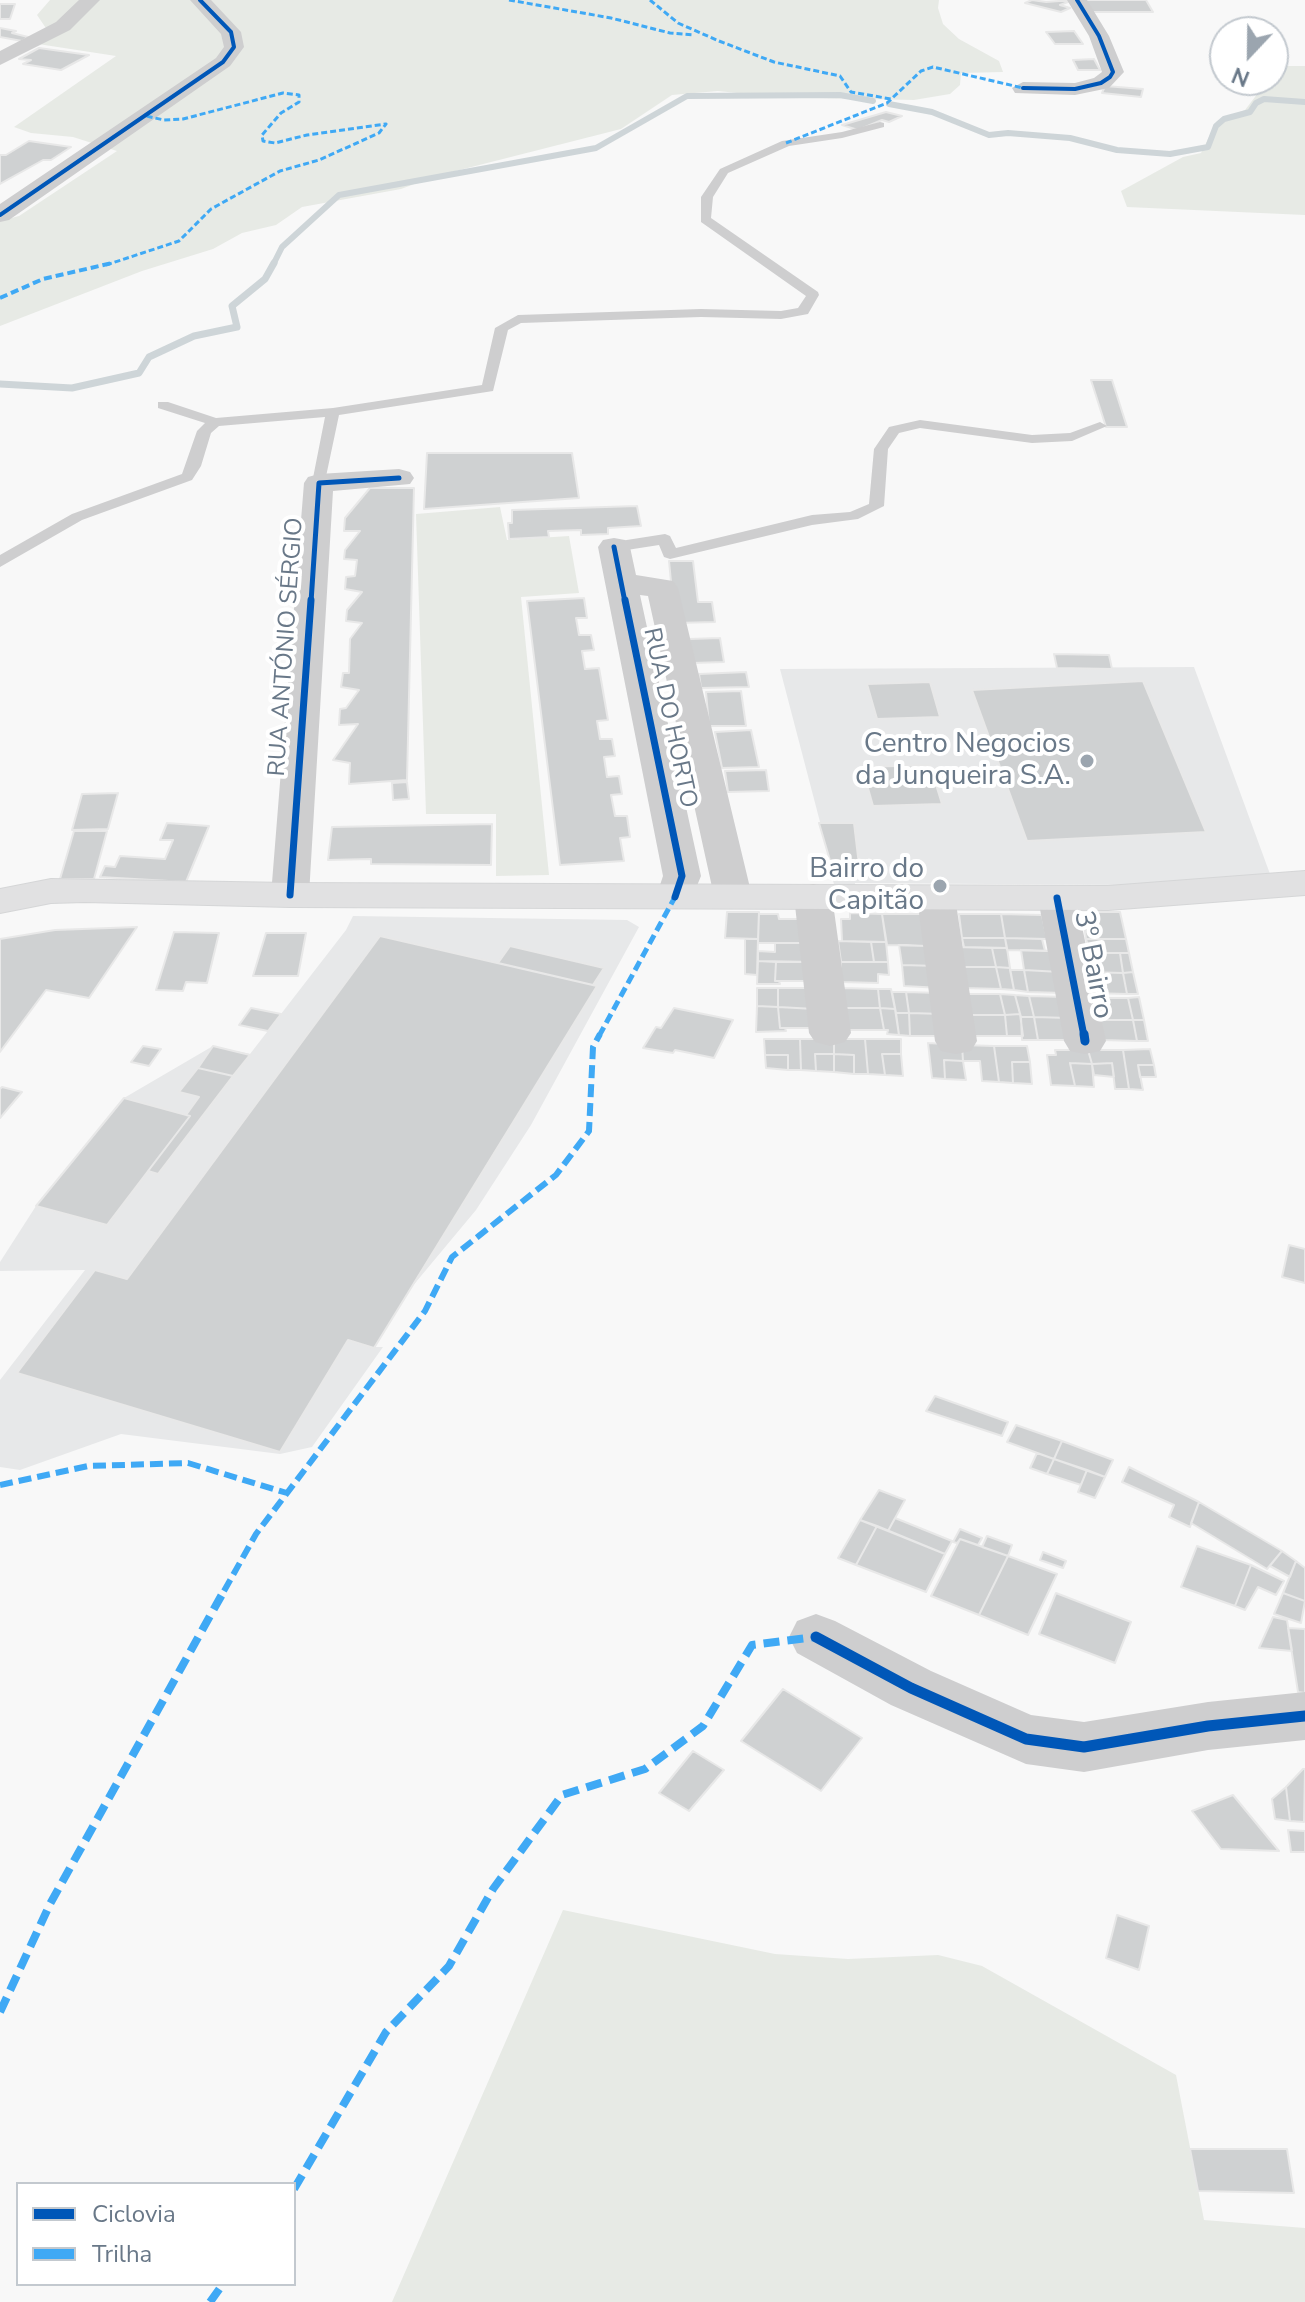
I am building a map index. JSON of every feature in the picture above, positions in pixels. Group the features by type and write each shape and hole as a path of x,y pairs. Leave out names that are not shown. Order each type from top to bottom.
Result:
{"main road":[{"path":"0,901 73,890 290,895 1145,897 1305,883"}],"street":[{"path":"0,59 63,26 90,0"},
{"path":"0,215 223,62 234,47 231,32 200,0"},
{"path":"1023,88 1075,89 1101,83 1110,77 1113,72 1099,36 1077,0"},
{"name":"RUA ANTÓNIO SÉRGIO","path":"290,895 319,483 399,478"},
{"name":"RUA DO HORTO","path":"614,547 682,876 675,897"},
{"path":"621,583 662,588 733,896"},
{"path":"813,896 830,1033"},
{"path":"936,897 956,1041"},
{"name":"3º Bairro","path":"1057,898 1085,1041"},
{"path":"816,1637 911,1688 1026,1739 1084,1747 1208,1726 1305,1716"}],"lane":[{"path":"163,405 215,422 333,412 488,388 502,328 518,319 701,313 781,315 803,311 813,295 705,219 707,197 724,171 786,143 842,135 880,125"},
{"path":"319,483 333,412"},
{"path":"0,562 77,517 187,477 194,466 204,431 215,422"},
{"path":"614,547 665,539 670,554 812,520 853,516 876,506 881,449 894,430 920,424 1032,439 1072,437 1100,426"}],"shaded area":[{"path":"50,0 939,0 943,24 959,39 999,61 1003,72 961,73 960,85 950,94 914,100 776,97 718,91 672,95 621,129 436,176 401,189 302,207 276,225 242,233 213,249 142,271 0,326 0,221 19,216 117,151 73,137 31,133 14,127 116,56 38,44 52,37 37,15"},
{"path":"1289,66 1305,66 1305,215 1127,207 1121,191 1183,157 1201,153 1217,121 1245,110 1256,96 1289,96"},
{"path":"500,507 507,540 569,536 579,593 521,597 549,875 496,876 496,814 426,814 416,514"},
{"path":"1194,667 1270,874 1124,885 855,883 855,889 835,889 832,876 853,876 853,865 831,864 780,669"},
{"path":"353,916 627,920 639,927 531,1125 476,1210 411,1288 375,1347 383,1347 312,1447 280,1454 121,1434 20,1470 0,1467 0,1380 85,1270 0,1271 0,1262 36,1206 124,1098 213,1046 250,1054 346,930"},
{"path":"563,1910 775,1954 848,1959 938,1955 982,1966 1176,2075 1204,2220 1305,2228 1305,2302 392,2302"}],"building":[{"path":"1032,0 1073,0 1060,5 1070,8 1061,12 1025,3"},
{"path":"1080,0 1146,0 1153,12 1086,12"},
{"path":"0,4 15,4 10,19 0,19"},
{"path":"0,28 28,37 22,41 0,37"},
{"path":"1074,31 1083,44 1055,44 1046,32"},
{"path":"39,48 89,55 61,70 23,64 31,60 19,59"},
{"path":"1094,59 1100,70 1078,70 1073,60"},
{"path":"1105,86 1143,89 1141,97 1102,93"},
{"path":"886,112 902,116 858,130 842,125"},
{"path":"29,141 71,147 0,184 0,155 6,155"},
{"path":"1091,380 1112,380 1127,427 1106,427"},
{"path":"427,453 572,453 579,498 424,509"},
{"path":"370,488 414,488 407,780 349,784 350,763 333,760 358,724 339,725 340,709 346,708 359,690 341,687 343,673 349,673 350,639 362,623 346,621 347,610 362,592 345,589 346,577 355,576 357,560 344,559 345,550 360,531 344,531 345,518"},
{"path":"637,506 641,526 608,528 608,534 581,535 581,530 548,531 549,537 509,539 508,523 512,523 512,510"},
{"path":"669,561 693,561 698,602 712,602 715,622 675,623"},
{"path":"584,598 587,618 576,618 579,635 591,635 594,650 582,651 585,669 599,668 608,720 597,721 600,739 612,739 615,756 604,757 607,777 619,776 622,794 611,795 615,816 627,816 630,837 620,838 624,861 560,865 527,601"},
{"path":"720,638 724,662 692,663 689,639"},
{"path":"1054,654 1109,655 1112,669 1057,668"},
{"path":"746,672 749,687 701,688 699,674"},
{"name":"Centro Negocios da Junqueira S.A.","path":"1143,681 1206,832 1027,841 972,690"},
{"path":"930,682 940,717 877,719 867,684"},
{"path":"741,691 746,726 709,726 706,692"},
{"path":"751,730 759,767 722,768 715,732"},
{"path":"930,765 942,804 873,806 862,767"},
{"path":"766,770 769,791 728,792 725,771"},
{"path":"407,782 409,799 393,800 392,783"},
{"path":"118,793 108,829 72,830 82,794"},
{"path":"167,823 209,826 186,882 100,877 105,866 115,867 120,856 165,859 173,840 160,840"},
{"path":"819,823 854,823 859,865 831,864"},
{"path":"492,824 491,865 371,864 371,859 328,860 332,827"},
{"path":"74,831 107,831 94,879 60,879"},
{"path":"831,864 853,865 854,876 832,876"},
{"path":"727,912 759,912 758,939 725,938"},
{"path":"1097,912 1120,912 1126,939 1086,939 1083,916 1097,916"},
{"path":"850,913 882,914 886,942 842,941 841,919 850,919"},
{"path":"759,914 778,914 779,919 802,919 803,943 758,943"},
{"path":"882,914 923,914 928,946 887,945"},
{"path":"959,914 1001,914 1005,938 962,938"},
{"path":"1001,914 1042,915 1047,939 1005,938"},
{"path":"137,927 89,998 46,990 0,1052 0,939 55,930"},
{"path":"174,932 219,933 207,983 186,982 183,991 156,990"},
{"path":"266,933 306,933 298,976 253,976"},
{"path":"380,936 597,986 374,1348 348,1340 280,1452 17,1373 95,1270 127,1279"},
{"path":"962,938 1005,938 1007,948 964,947"},
{"path":"1005,938 1042,939 1045,951 1007,950"},
{"path":"745,939 758,939 757,975 745,974"},
{"path":"1086,939 1126,939 1129,953 1090,953"},
{"path":"838,941 871,942 874,962 841,962"},
{"path":"871,942 886,942 888,962 874,962"},
{"path":"775,943 812,943 813,962 758,961 758,951 775,952"},
{"path":"899,945 928,946 938,966 902,965"},
{"path":"510,946 604,968 593,985 498,963"},
{"path":"957,947 992,948 996,967 960,967"},
{"path":"992,948 1007,948 1010,968 996,967"},
{"path":"1021,950 1055,951 1060,972 1024,970"},
{"path":"1081,953 1120,953 1123,973 1085,972"},
{"path":"1120,953 1129,953 1133,972 1123,973"},
{"path":"758,961 776,962 775,981 780,984 757,984"},
{"path":"776,962 813,962 813,981 775,981"},
{"path":"841,962 888,962 889,975 878,974 878,983 841,982"},
{"path":"902,965 938,966 941,988 904,986"},
{"path":"960,967 996,967 1001,989 963,988"},
{"path":"996,967 1010,968 1014,990 1001,989"},
{"path":"1010,970 1024,970 1028,992 1014,990"},
{"path":"1024,970 1060,972 1064,993 1028,992"},
{"path":"1085,972 1123,973 1127,994 1091,993"},
{"path":"1133,972 1138,994 1127,994 1123,973"},
{"path":"757,988 778,988 778,1007 757,1006"},
{"path":"778,988 815,988 815,1009 778,1007"},
{"path":"843,988 878,989 880,1008 845,1008"},
{"path":"878,989 891,989 895,1009 880,1008"},
{"path":"892,992 906,992 909,1013 896,1013"},
{"path":"906,992 940,993 944,1014 909,1013"},
{"path":"962,994 1000,994 1005,1015 967,1015"},
{"path":"1000,994 1015,995 1020,1014 1005,1015"},
{"path":"1015,995 1029,996 1034,1017 1021,1017"},
{"path":"1029,996 1065,997 1069,1018 1034,1017"},
{"path":"1139,997 1144,1020 1133,1020 1128,998"},
{"path":"1092,998 1128,998 1133,1020 1096,1020"},
{"path":"757,1006 778,1007 780,1028 786,1031 756,1032"},
{"path":"778,1007 815,1009 816,1028 780,1028"},
{"path":"251,1008 281,1014 268,1031 239,1025"},
{"path":"674,1008 733,1020 714,1058 675,1050 673,1053 643,1048 656,1027 661,1028"},
{"path":"845,1008 880,1008 884,1030 847,1030"},
{"path":"880,1008 895,1009 899,1035 887,1034 888,1030 884,1030"},
{"path":"896,1013 909,1013 910,1036 899,1035"},
{"path":"909,1013 944,1014 947,1036 910,1036"},
{"path":"1020,1014 1023,1036 1007,1036 1005,1015"},
{"path":"967,1015 1005,1015 1007,1036 969,1036"},
{"path":"1021,1017 1034,1017 1038,1040 1022,1040"},
{"path":"1034,1017 1069,1018 1072,1040 1038,1040"},
{"path":"1096,1020 1133,1020 1137,1041 1102,1040"},
{"path":"1133,1020 1144,1020 1148,1041 1137,1041"},
{"path":"764,1039 800,1039 801,1070 788,1070 788,1055 765,1055"},
{"path":"800,1039 834,1039 834,1054 815,1054 816,1071 801,1070"},
{"path":"834,1039 865,1039 868,1074 854,1074 854,1055 834,1054"},
{"path":"865,1039 901,1039 901,1054 882,1054 885,1075 868,1074"},
{"path":"928,1043 962,1045 963,1061 944,1060 945,1079 932,1078"},
{"path":"962,1045 994,1046 999,1082 982,1081 980,1061 963,1061"},
{"path":"143,1046 161,1049 149,1066 131,1062"},
{"path":"213,1046 250,1055 233,1076 198,1068"},
{"path":"994,1046 1027,1046 1030,1062 1012,1062 1013,1083 999,1082"},
{"path":"1150,1049 1154,1065 1138,1065 1143,1090 1129,1089 1123,1050"},
{"path":"1055,1050 1088,1050 1092,1064 1070,1063 1075,1086 1051,1085 1047,1055 1056,1055"},
{"path":"1088,1050 1123,1050 1129,1089 1115,1089 1112,1063 1092,1064"},
{"path":"815,1054 834,1054 834,1072 816,1071"},
{"path":"834,1054 854,1055 854,1074 834,1072"},
{"path":"882,1054 901,1054 903,1076 885,1075"},
{"path":"765,1055 788,1055 788,1070 766,1068"},
{"path":"944,1060 963,1061 966,1080 945,1079"},
{"path":"1012,1062 1030,1062 1032,1084 1013,1083"},
{"path":"1070,1063 1092,1064 1094,1087 1075,1086"},
{"path":"1112,1063 1114,1077 1094,1075 1092,1064"},
{"path":"1138,1065 1154,1065 1156,1077 1140,1077"},
{"path":"198,1068 233,1076 158,1174 148,1171 190,1116 186,1115 199,1097 179,1092"},
{"path":"0,1089 22,1092 0,1118"},
{"path":"124,1098 190,1116 107,1225 36,1206"},
{"path":"1289,1245 1305,1249 1305,1283 1282,1277"},
{"path":"935,1396 1008,1422 1002,1436 926,1411"},
{"path":"1016,1425 1062,1441 1054,1459 1007,1442"},
{"path":"1062,1441 1113,1460 1105,1477 1054,1459"},
{"path":"1037,1453 1054,1459 1047,1474 1030,1468"},
{"path":"1054,1459 1087,1470 1081,1485 1047,1474"},
{"path":"1129,1467 1199,1502 1190,1527 1169,1517 1174,1505 1122,1482"},
{"path":"1087,1470 1105,1477 1095,1498 1078,1492"},
{"path":"879,1490 905,1500 888,1531 860,1520"},
{"path":"1199,1502 1282,1551 1267,1569 1191,1523"},
{"path":"895,1518 952,1541 945,1554 888,1531"},
{"path":"860,1520 877,1526 856,1565 838,1558"},
{"path":"877,1526 945,1554 926,1592 856,1565"},
{"path":"960,1529 982,1538 978,1545 960,1539 957,1543 953,1542"},
{"path":"987,1536 1012,1545 1008,1556 982,1547"},
{"path":"960,1539 1008,1556 979,1615 931,1596"},
{"path":"1197,1546 1251,1565 1235,1606 1181,1587"},
{"path":"1282,1551 1296,1561 1290,1577 1270,1566"},
{"path":"1043,1552 1066,1561 1063,1568 1040,1560"},
{"path":"1008,1556 1057,1574 1028,1635 979,1615"},
{"path":"1296,1561 1305,1568 1305,1601 1283,1593"},
{"path":"1251,1565 1284,1581 1276,1595 1258,1587 1245,1610 1235,1606"},
{"path":"1056,1593 1131,1622 1115,1663 1039,1634"},
{"path":"1283,1593 1305,1601 1301,1623 1274,1614"},
{"path":"1273,1617 1287,1620 1292,1651 1259,1648"},
{"path":"1288,1628 1305,1629 1305,1693 1298,1692"},
{"path":"783,1689 862,1738 821,1791 741,1741"},
{"path":"693,1751 724,1770 689,1811 659,1793"},
{"path":"1303,1769 1304,1822 1290,1821 1286,1787"},
{"path":"1286,1787 1290,1821 1275,1819 1272,1799"},
{"path":"1233,1795 1279,1851 1221,1849 1192,1811"},
{"path":"1288,1830 1305,1831 1305,1852 1291,1852"},
{"path":"1117,1915 1149,1926 1139,1970 1106,1958"},
{"path":"1190,2149 1287,2149 1294,2193 1198,2191"}],"waterway":[{"path":"274,263 282,247 339,195 596,148 687,96 840,95 873,101"},
{"path":"889,104 932,112 989,135 1008,133 1070,138 1117,150 1170,154 1208,147 1216,126 1224,119 1250,112 1256,103 1264,99 1305,102"},
{"path":"0,384 72,388 139,373 149,357 194,336 237,327 232,306 265,279 274,263"}],"marked path":[{"path":"509,0 611,18 670,33 694,35"},
{"path":"650,0 678,23 719,41 774,62 840,76 851,92 891,99"},
{"path":"786,143 887,103 921,71 933,67 1023,88"},
{"path":"0,298 43,279 108,264 179,241 211,209 280,171 319,160 379,133 386,124 307,135 275,143 263,141 262,135 281,113 299,102 299,95 283,93 183,119 164,120 146,116"},
{"path":"0,2012 50,1904 256,1534 425,1311 452,1257 556,1175 589,1131 593,1047 675,897"},
{"path":"0,1485 88,1466 188,1463 287,1493"},
{"path":"296,2186 386,2032 449,1966 493,1889 562,1795 645,1769 703,1726 752,1645 816,1637"},
{"path":"210,2302 222,2286"}],"cycle path":[{"path":"0,215 223,62 234,47 231,32 200,0"},
{"path":"1023,88 1075,89 1101,83 1110,77 1113,72 1099,36 1077,0"},
{"path":"290,895 319,483 399,478"},
{"path":"614,547 682,876 675,897"},
{"path":"1057,898 1085,1041"},
{"path":"816,1637 911,1688 1026,1739 1084,1747 1208,1726 1305,1716"}],"place":[{"name":"Centro Negocios da Junqueira S.A.","path":"1087,761"},
{"name":"Bairro do Capitão","path":"940,886"}]}
